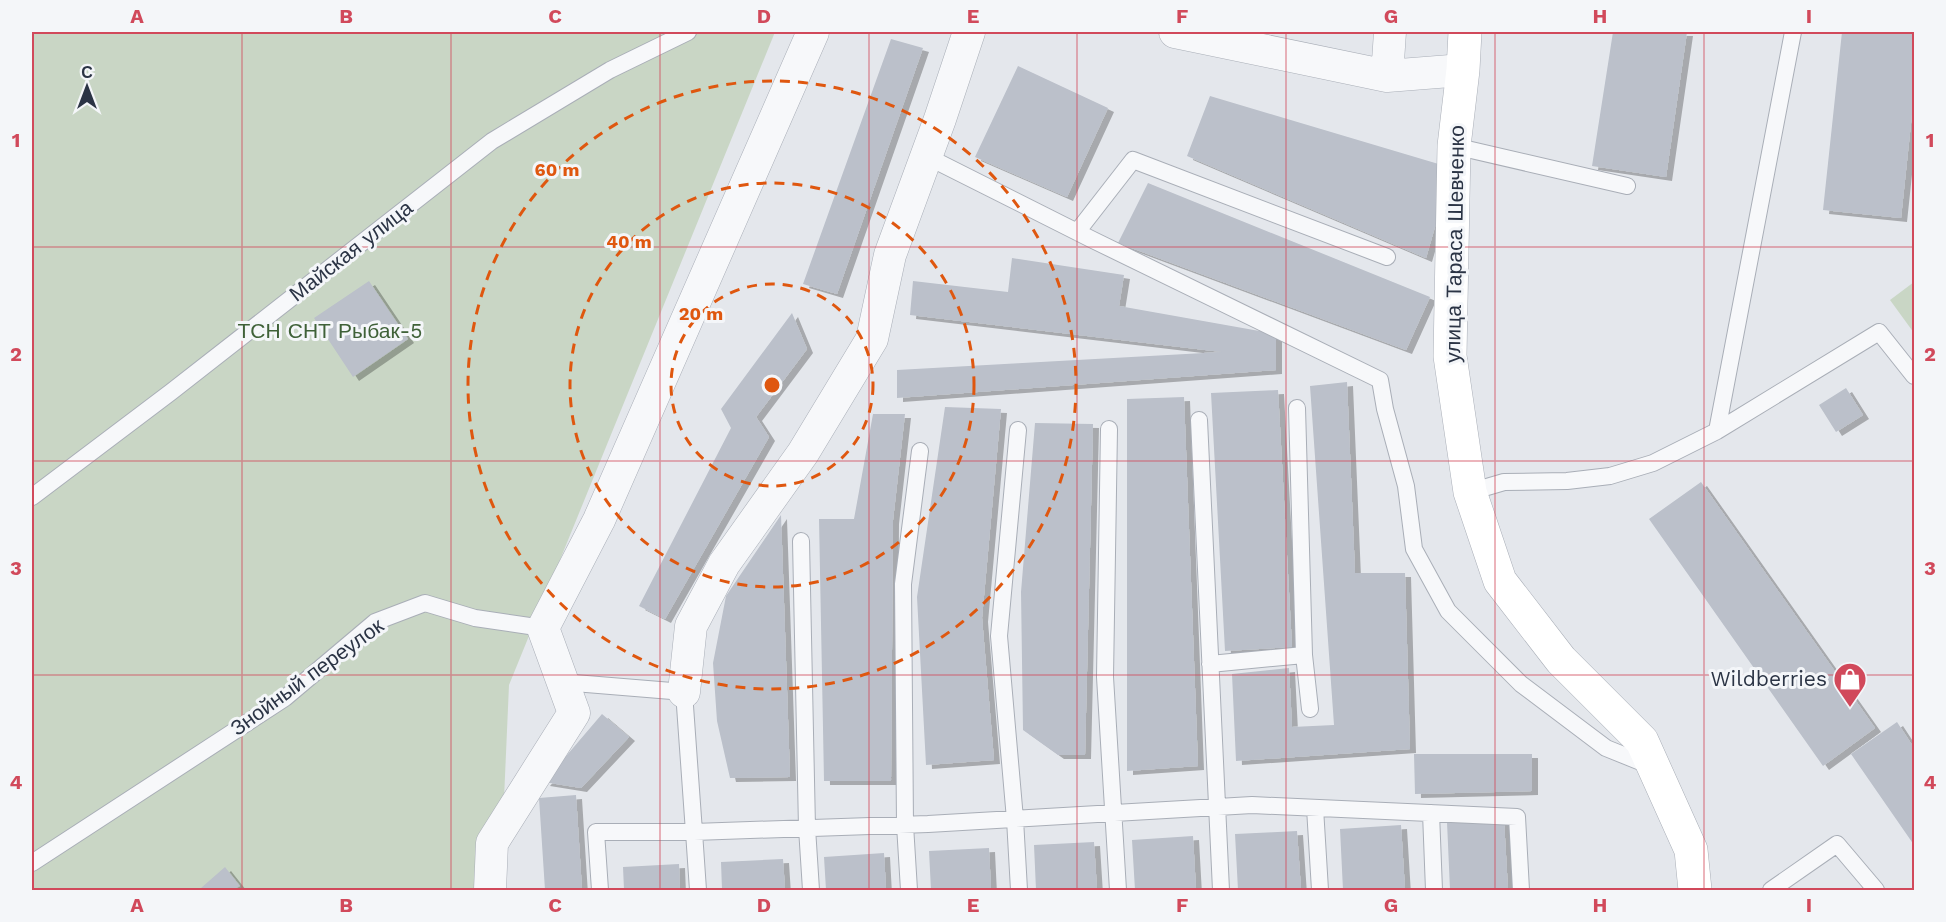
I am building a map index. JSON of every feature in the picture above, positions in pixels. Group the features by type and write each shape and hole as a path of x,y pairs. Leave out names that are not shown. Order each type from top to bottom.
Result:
{"street":[{"path":"490,891 492,843 573,713 543,628 599,520 813,32"},
{"path":"684,692 691,626 707,595 724,564 803,453 872,339 890,255 969,32"},
{"path":"1175,32 1224,36 1387,76 1463,70"},
{"path":"1387,76 1390,32"},
{"name":"улица Тараса Шевченко","path":"1465,32 1454,146 1450,356 1470,492 1500,581 1561,660 1642,741 1691,850 1695,891"}],"lane":[{"name":"Майская улица","path":"32,497 171,392 492,141 610,70 688,32"},
{"path":"1717,430 1794,32"},
{"path":"1454,146 1627,186"},
{"path":"926,156 1380,380 1385,409 1406,486 1414,549 1448,611 1530,691 1606,748 1655,768"},
{"path":"1077,232 1133,160 1388,257"},
{"path":"1470,492 1504,482 1568,481 1610,476 1653,463 1717,430 1879,332 1914,376"},
{"path":"1297,408 1304,655 1310,709"},
{"path":"1199,420 1221,891"},
{"path":"1109,429 1105,677 1118,891"},
{"path":"1018,430 999,636 1016,819 1019,891"},
{"path":"909,891 905,825 903,584 920,451"},
{"path":"801,541 807,828 811,891"},
{"name":"Знойный переулок","path":"32,863 285,698 375,622 425,603 475,618 543,628"},
{"path":"1210,664 1304,655"},
{"path":"562,682 684,692 698,891"},
{"path":"600,891 596,832 694,832 905,825 1252,806 1517,817 1521,891"},
{"path":"1315,808 1320,891"},
{"path":"1431,813 1434,891"},
{"path":"1771,891 1837,844 1876,891"}],"green space":[{"name":"ТСН СНТ Рыбак-5","path":"32,32 775,32 509,685 500,890 32,890"},
{"path":"1914,282 1914,333 1890,300"}],"building":[{"path":"1613,32 1687,32 1666,177 1592,166"},
{"path":"1842,32 1914,32 1914,95 1901,218 1823,210"},
{"path":"891,39 923,48 837,294 803,284"},
{"path":"1018,66 1108,108 1067,197 975,157"},
{"path":"1210,96 1452,168 1426,258 1187,156"},
{"path":"1148,183 1430,297 1406,350 1118,243"},
{"path":"1012,258 1124,275 1119,306 1276,334 1276,370 897,398 897,370 1222,352 910,315 913,281 1008,292"},
{"path":"369,281 408,339 353,377 314,318"},
{"path":"792,313 807,349 756,417 769,437 665,619 639,606 731,428 721,409"},
{"path":"1347,382 1355,573 1405,573 1410,749 1236,761 1232,674 1289,668 1292,727 1334,725 1310,386"},
{"path":"1846,388 1863,415 1836,432 1819,405"},
{"path":"1278,390 1292,647 1225,651 1211,393"},
{"path":"1184,397 1198,766 1127,771 1127,399"},
{"path":"945,407 1001,409 982,618 994,760 926,765 917,597"},
{"path":"873,414 905,414 893,520 891,781 824,781 819,519 854,519"},
{"path":"1035,423 1093,424 1085,755 1058,755 1023,730 1021,592"},
{"path":"1701,482 1875,728 1823,766 1649,519"},
{"path":"781,515 790,777 730,778 717,721 713,663 726,596"},
{"path":"602,714 629,737 581,788 544,782"},
{"path":"1897,722 1914,748 1914,845 1851,754"},
{"path":"1414,754 1532,754 1532,791 1415,794"},
{"path":"576,795 582,890 545,890 539,798"},
{"path":"1504,820 1508,890 1450,890 1447,822"},
{"path":"1401,825 1405,890 1343,890 1340,829"},
{"path":"1297,831 1301,890 1238,890 1235,834"},
{"path":"1193,836 1196,890 1135,890 1132,840"},
{"path":"1094,842 1097,890 1036,890 1034,845"},
{"path":"989,848 991,890 931,890 929,851"},
{"path":"884,853 886,890 826,890 824,857"},
{"path":"783,859 785,890 722,890 721,862"},
{"path":"679,864 680,890 624,890 623,867"},
{"path":"225,867 240,886 233,890 203,890 201,888"}],"place":[{"name":"Wildberries","path":"1850,708"}]}
